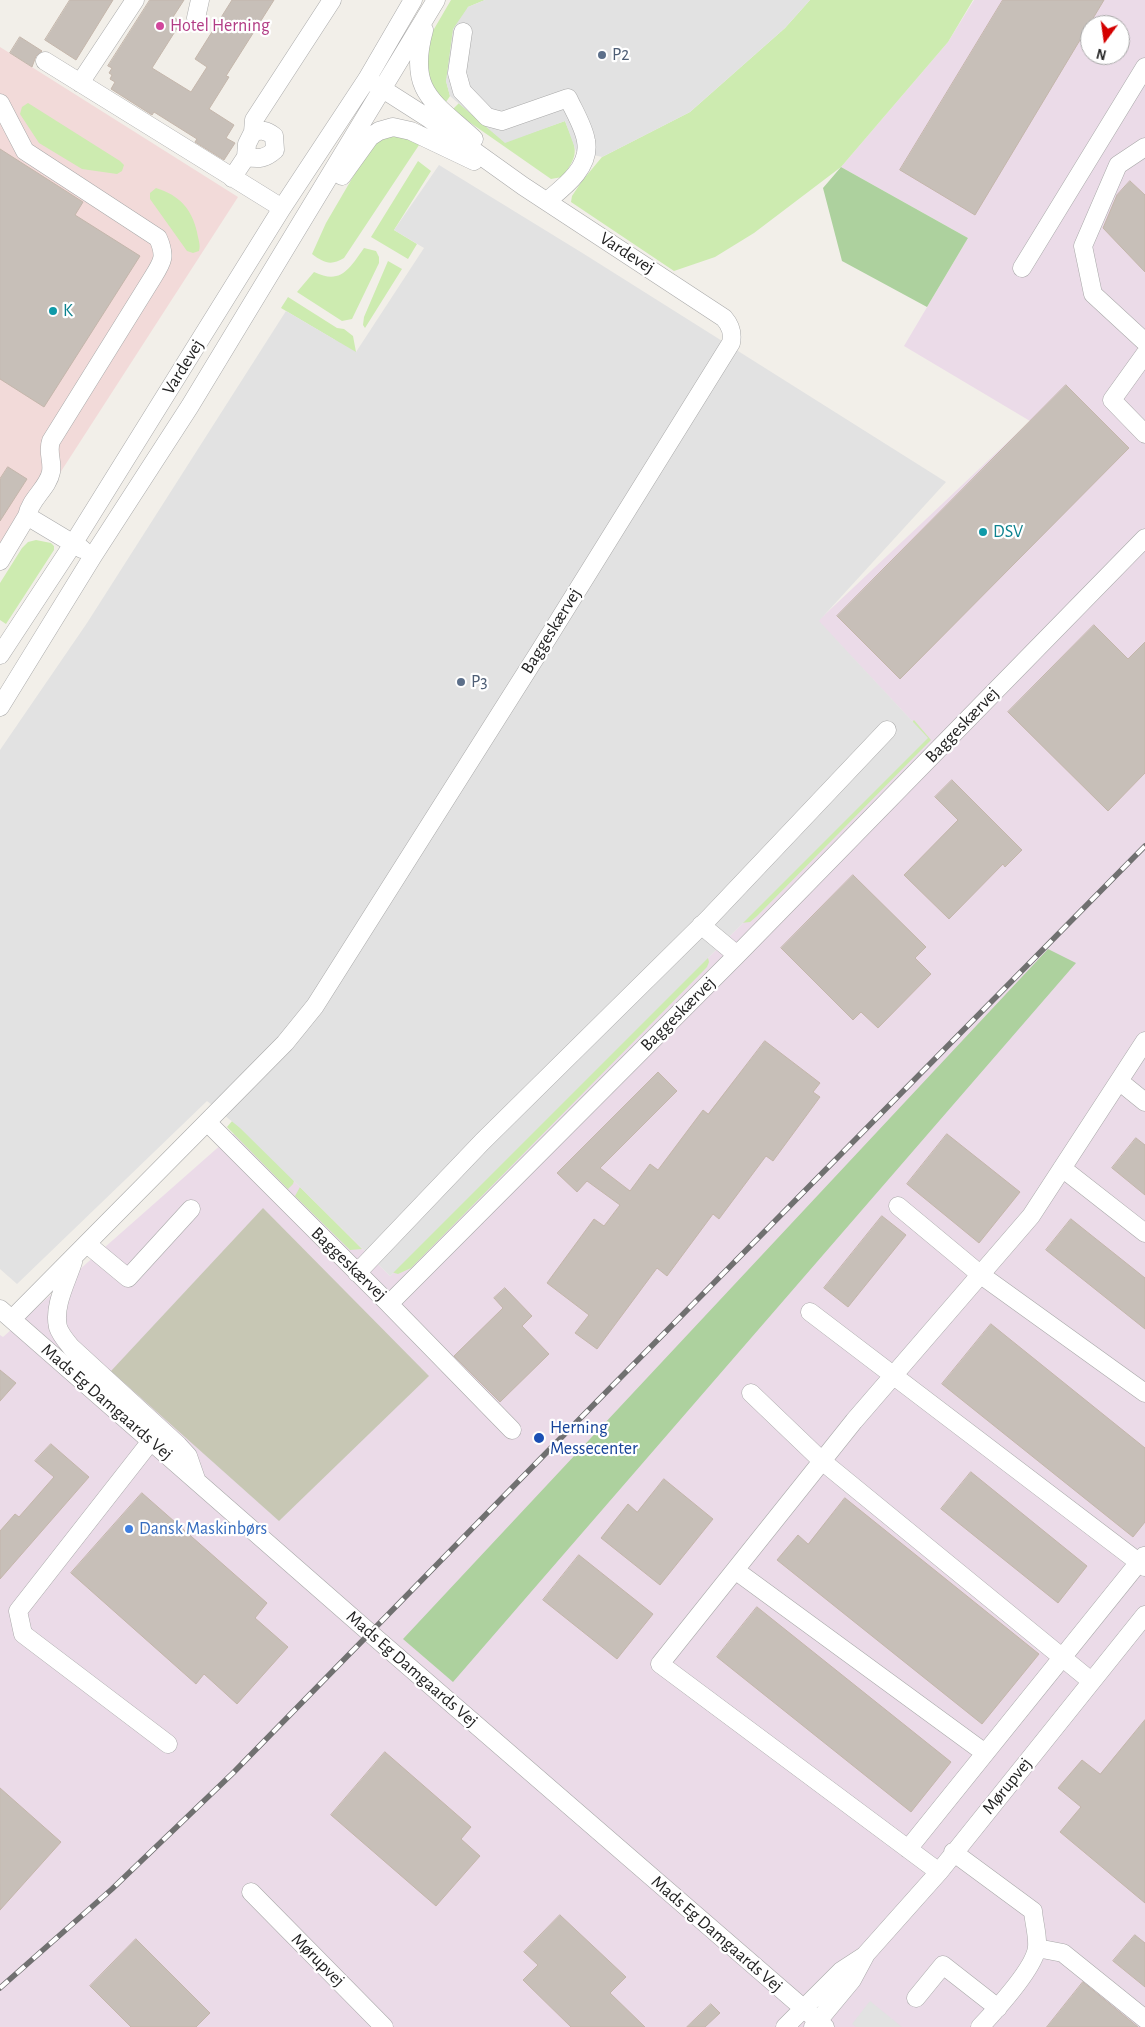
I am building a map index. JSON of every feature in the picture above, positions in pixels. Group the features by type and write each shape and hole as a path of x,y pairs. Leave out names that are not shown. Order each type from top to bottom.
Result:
{"street":[{"path":"80,82 135,0"},
{"path":"196,18 200,0"},
{"path":"232,178 246,157 246,144 253,132 254,120 332,0"},
{"name":"Vardevej","path":"0,655 73,544 282,208 367,79 413,0"},
{"name":"Vardevej","path":"0,707 93,556 190,406 432,7"},
{"name":"Vardevej","path":"432,7 422,37 419,62 419,73 423,87 436,106 523,186"},
{"path":"463,32 457,73 462,91 487,117 502,121 568,98 586,140 587,155 571,181 547,201"},
{"path":"45,61 282,208"},
{"path":"1022,268 1145,67"},
{"name":"Vardevej","path":"367,79 428,118 523,186 651,269 729,323"},
{"path":"356,96 411,131"},
{"path":"0,103 25,151 158,238 163,250 163,258 153,277 51,441 48,449 51,473 0,561"},
{"name":"Vardevej","path":"298,230 326,199 375,134 386,128 393,127 411,131 523,186"},
{"path":"246,157 260,159 268,157 275,150 274,136 268,131 253,132"},
{"path":"1145,147 1118,165 1083,246 1093,294 1145,342"},
{"name":"Baggeskærvej","path":"6,1314 81,1250 299,1027 347,956 726,352 732,336 729,323"},
{"path":"1145,354 1112,400 1145,434"},
{"path":"27,516 93,556"},
{"name":"Baggeskærvej","path":"208,1122 389,1304 737,955 1145,538"},
{"path":"357,1273 468,1155 701,925 887,730"},
{"path":"701,925 737,955"},
{"path":"939,1872 660,1664 822,1461 1031,1216 1145,1041"},
{"path":"1119,1081 1145,1102"},
{"path":"1062,1168 1145,1233"},
{"path":"898,1206 981,1275 1145,1393"},
{"path":"190,1209 128,1278 81,1250 59,1301 58,1328 71,1347 188,1456 197,1482"},
{"path":"389,1304 512,1430"},
{"path":"810,1312 1143,1562 1062,1657 908,1849"},
{"name":"Mads Eg Damgaards Vej","path":"6,1314 802,2008 819,2025"},
{"path":"751,1393 822,1461 1091,1681"},
{"path":"151,1441 18,1611 23,1634 168,1744"},
{"path":"735,1570 985,1753"},
{"name":"Mørupvej","path":"819,2025 852,1980 866,1954 939,1872 1145,1615"},
{"path":"954,1852 1033,1912 1037,1948 1031,1964 998,2008 980,2027"},
{"name":"Mørupvej","path":"251,1892 384,2027"},
{"path":"1037,1948 1063,1952 1145,2019"},
{"name":"Mørupvej","path":"785,2027 841,1971 866,1954"},
{"path":"916,1998 943,1965 998,2008"}],"shaded area":[{"name":"P2","path":"485,0 810,0 785,28 690,112 602,157 576,151 565,121 505,143 450,96 446,81 453,29 468,7"},
{"path":"974,0 1145,0 1145,2027 0,2027 0,1335 3,1337 240,1128 390,1276 928,738 818,621 1030,421 904,346 968,238 841,167 948,42"},
{"path":"0,47 238,197 0,566"},
{"name":"P3","path":"439,165 946,482 819,621 928,738 390,1276 240,1128 207,1101 17,1284 0,1269 0,750 87,623 286,311 356,352 424,248 394,230"},
{"path":"263,1208 429,1376 279,1521 111,1371"},
{"path":"870,2001 902,2027 856,2027 852,2024"}],"green space":[{"path":"451,0 485,0 468,7 446,81 450,96 444,105 428,84 427,41"},
{"path":"810,0 973,0 948,42 841,167 754,233 715,257 674,271 571,202 572,196 582,181 602,157 690,112 785,28"},
{"path":"28,103 120,161 124,165 122,171 117,174 82,169 39,143 20,114 22,107"},
{"path":"459,103 505,142 565,121 575,149 572,161 562,177 551,179 452,110"},
{"path":"400,134 421,142 344,258 331,263 316,257 312,254 326,223 371,146 379,139"},
{"path":"418,161 431,171 394,230 417,244 408,259 371,237"},
{"path":"841,167 968,238 927,307 842,261 823,188"},
{"path":"156,188 178,199 188,210 195,224 200,244 199,251 193,253 187,251 150,199 150,193"},
{"path":"364,248 376,251 379,263 352,319 342,321 297,292 314,272 331,277 344,273"},
{"path":"388,261 402,269 365,328 363,325 364,317"},
{"path":"288,297 353,336 356,352 353,373 335,340 281,308"},
{"path":"36,540 51,543 54,546 54,550 6,624 0,620 0,583 22,548 28,542"},
{"path":"914,720 931,740 757,916 750,922 741,923 738,908"},
{"path":"1048,949 1076,963 453,1682 403,1639"},
{"path":"707,954 709,962 707,967 411,1268 398,1274 391,1272"},
{"path":"238,1114 306,1142 293,1184 288,1189 227,1127"},
{"path":"300,1187 362,1249 350,1250 295,1196"}],"building":[{"path":"70,0 113,0 76,60 45,40"},
{"path":"150,0 184,0 173,17 181,22 152,68 191,92 207,67 195,59 232,0 274,0 226,76 229,77 209,109 234,125 226,138 235,143 224,160 195,142 197,139 154,112 152,115 111,89 115,82 110,79 112,75 109,73 112,68 108,66"},
{"path":"1003,0 1104,0 1095,15 1080,15 1080,40 975,215 900,170"},
{"path":"20,37 42,51 36,56 32,67 10,53"},
{"name":"K","path":"0,149 83,202 75,215 140,256 44,407 0,379"},
{"path":"1130,181 1145,195 1145,272 1103,228 1117,195"},
{"name":"DSV","path":"1066,385 1129,448 900,679 837,616"},
{"path":"8,467 27,479 0,521 0,479"},
{"path":"1094,625 1128,659 1145,642 1145,773 1108,811 1008,712"},
{"path":"952,780 1022,850 1005,867 1003,864 949,919 904,875 958,820 935,797"},
{"path":"853,875 926,947 915,958 931,974 878,1028 861,1012 853,1020 781,948"},
{"path":"765,1041 820,1083 813,1092 820,1097 773,1161 766,1156 719,1219 713,1214 667,1276 657,1268 597,1349 575,1333 589,1315 547,1283 594,1219 604,1226 620,1205 587,1181 577,1192 557,1173 658,1072 677,1091 600,1168 630,1191 650,1164 658,1170 703,1110 708,1114"},
{"path":"947,1134 1020,1192 979,1243 907,1184"},
{"path":"1136,1138 1145,1145 1145,1195 1112,1168"},
{"path":"882,1216 906,1235 848,1307 824,1288"},
{"path":"1071,1219 1145,1278 1145,1329 1046,1250"},
{"path":"505,1288 532,1316 522,1326 549,1354 500,1402 454,1356 503,1308 494,1298"},
{"path":"991,1324 1145,1448 1145,1522 1133,1537 942,1384"},
{"path":"0,1370 16,1383 0,1401"},
{"path":"51,1444 89,1477 0,1579 0,1531 15,1514 19,1517 54,1477 35,1461"},
{"path":"971,1472 1087,1566 1058,1603 941,1509"},
{"path":"664,1479 713,1519 660,1585 601,1538 628,1504 637,1512"},
{"path":"142,1493 267,1603 255,1618 288,1647 237,1704 204,1674 196,1684 71,1573"},
{"path":"845,1498 1039,1654 982,1724 777,1560 798,1535 808,1544"},
{"path":"579,1555 653,1614 617,1659 543,1600"},
{"path":"757,1607 951,1762 911,1812 717,1657"},
{"path":"1145,1720 1145,1903 1060,1832 1081,1807 1058,1788 1082,1760 1100,1774"},
{"path":"385,1752 471,1827 461,1839 480,1856 436,1906 331,1815"},
{"path":"0,1788 61,1842 0,1910"},
{"path":"560,1915 626,1977 610,1993 645,2027 571,2027 523,1980 538,1965 524,1952"},
{"path":"1135,1935 1145,1943 1145,1987 1113,1961"},
{"path":"136,1939 210,2013 196,2027 131,2027 90,1986"},
{"path":"1083,1982 1138,2027 1047,2027"},
{"path":"711,2004 720,2013 705,2027 687,2027"}],"railway":[{"path":"0,1988 112,1889 233,1773 1145,846"}],"place":[{"name":"Hotel Herning","path":"160,26"},
{"name":"P2","path":"602,55"},
{"name":"K","path":"53,311"},
{"name":"DSV","path":"983,532"},
{"name":"P3","path":"461,682"},
{"name":"Herning Messecenter","path":"539,1438"},
{"name":"Dansk Maskinbørs","path":"129,1529"}]}
